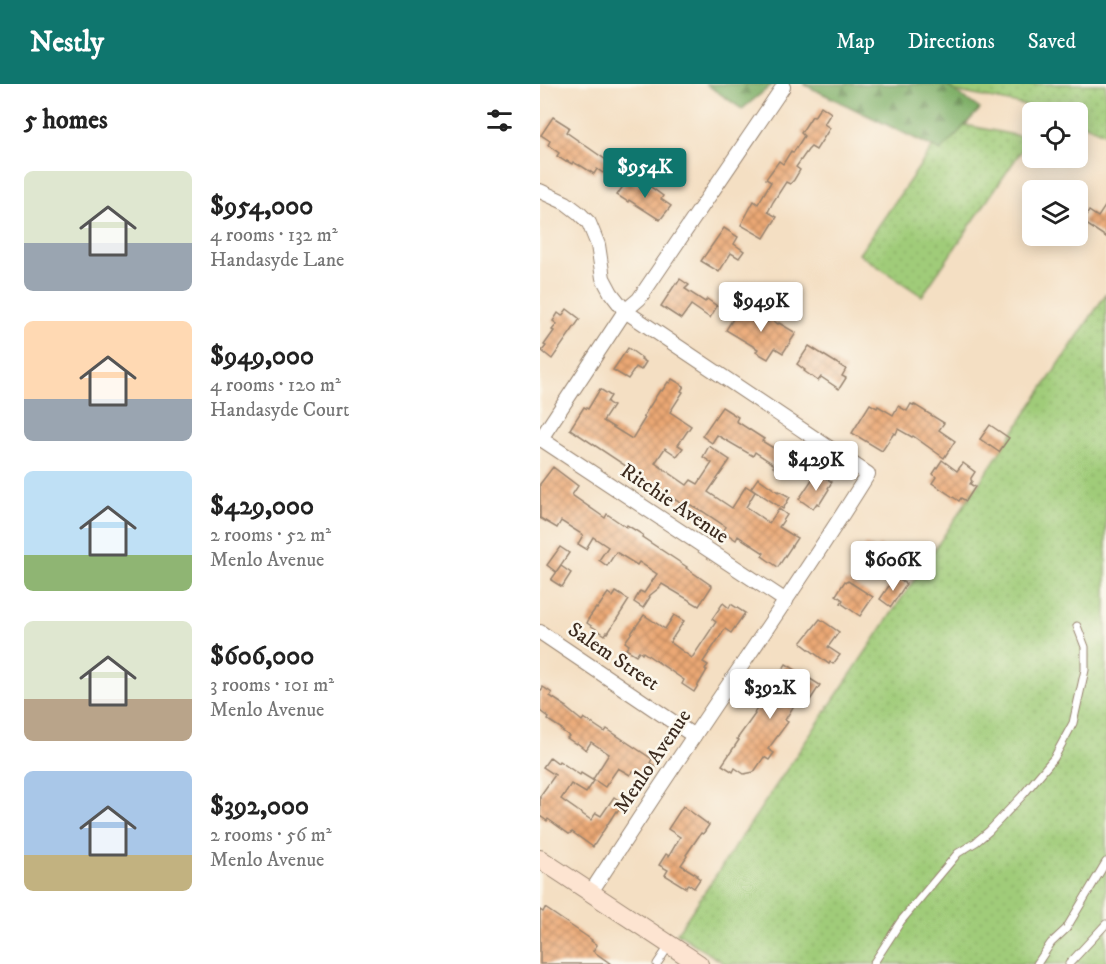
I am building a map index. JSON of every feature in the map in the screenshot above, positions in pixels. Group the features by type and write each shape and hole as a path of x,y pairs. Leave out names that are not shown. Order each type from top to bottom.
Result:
{"street":[{"path":"540,440 625,311 639,299 783,87"},
{"path":"540,191 567,203 589,223 598,245 603,278 625,311"},
{"name":"Menlo Avenue","path":"591,892 786,601 868,474 625,311"},
{"name":"Ritchie Avenue","path":"540,440 786,601"},
{"name":"Salem Street","path":"540,632 694,736"},
{"path":"540,859 699,964"}],"lane":[{"path":"873,964 901,921 958,853 989,831 1054,758 1073,723 1085,670 1085,647 1077,626"},
{"path":"1037,964 1066,928 1106,862"},
{"path":"1069,964 1106,924"},
{"path":"657,964 670,944"}],"green space":[{"path":"706,84 773,84 742,109"},
{"path":"803,84 945,84 980,109 941,151"},
{"path":"919,84 1106,84 1106,134 1088,126 1088,102 1022,102 1022,105"},
{"path":"950,122 1022,136 1022,150 922,296 859,254"},
{"path":"1106,294 1106,964 725,964 677,933"}],"building":[{"path":"821,106 831,113 824,124 830,128 816,150 811,147 808,150 796,167 800,170 794,180 790,184 786,182 773,202 768,212 777,217 764,238 741,225 754,201 758,204 771,182 766,179 779,161 783,164 791,151 793,153 804,136 801,133"},
{"path":"553,117 569,127 566,132 609,162 603,173 597,169 594,174 580,165 566,162 557,156 559,153 548,145 550,141 541,135"},
{"path":"628,179 646,189 648,185 663,196 661,199 671,206 660,220 617,195"},
{"path":"1106,205 1106,237 1088,225 1089,211 1098,217"},
{"path":"724,228 738,237 734,244 744,251 739,258 731,253 719,272 701,261"},
{"path":"680,279 689,285 685,289 705,302 707,299 717,306 710,318 691,305 681,319 661,306"},
{"path":"741,306 768,322 770,319 796,333 783,353 775,348 768,359 756,352 758,349 726,330"},
{"path":"567,309 580,319 552,359 542,351 557,324 553,321 558,313 562,316"},
{"path":"809,346 846,369 842,376 846,378 839,389 821,377 818,381 797,364"},
{"path":"628,348 646,362 641,370 636,367 628,379 613,370"},
{"path":"672,379 684,386 681,391 683,392 670,412 691,426 678,445 683,448 677,456 665,448 655,463 687,485 691,480 698,484 712,463 703,457 709,446 730,460 708,492 732,508 746,486 755,492 746,507 769,523 779,509 787,515 779,527 797,538 778,567 762,556 764,553 738,536 736,540 723,531 726,527 702,511 687,503 685,506 665,495 570,429 584,407 588,409 600,389 611,396 607,402 613,406 603,421 632,439 660,390 662,391"},
{"path":"870,404 893,415 898,406 907,411 911,404 915,405 944,423 939,430 955,441 944,458 913,436 898,429 882,451 852,433"},
{"path":"722,407 738,417 736,421 764,439 762,441 793,460 785,472 781,473 773,467 775,465 755,452 753,456 717,435 712,443 702,436"},
{"path":"990,425 1009,438 999,452 980,439"},
{"path":"942,460 957,471 963,463 975,472 970,484 975,487 966,501 961,498 959,501 932,483 936,477 933,474"},
{"path":"553,467 578,486 572,495 605,518 607,514 643,535 642,537 712,586 699,606 662,584 649,596 643,608 634,602 640,591 644,593 657,574 639,562 637,565 616,552 607,566 599,560 608,547 593,537 586,549 578,544 583,535 561,521 557,528 540,518 540,484"},
{"path":"821,475 832,482 819,505 817,503 813,509 799,499 813,478 818,481"},
{"path":"758,478 778,492 790,497 783,509 751,488"},
{"path":"866,544 876,550 879,545 891,553 881,568 874,564 870,570 857,559"},
{"path":"560,547 569,553 556,572 547,565"},
{"path":"561,566 571,573 562,587 551,580"},
{"path":"895,577 906,584 891,607 880,599"},
{"path":"845,581 873,597 860,616 841,603 843,600 836,595"},
{"path":"616,592 629,600 605,635 587,623 588,619 608,593 613,597"},
{"path":"723,603 729,608 731,604 745,613 731,633 725,629 703,662 708,665 705,669 707,670 694,692 682,684 684,680 643,652 642,654 639,651 636,655 626,649 629,645 625,642 644,615 665,629 674,615 684,621 670,642 692,658 716,622 712,619"},
{"path":"820,619 839,632 828,647 840,655 833,664 830,662 829,664 801,643"},
{"path":"786,664 820,685 805,708 796,702 785,720 788,722 768,749 774,753 769,760 764,757 754,772 744,774 735,768 733,772 722,765"},
{"path":"543,687 552,693 550,696 582,721 584,718 605,732 607,729 652,759 650,763 655,766 645,780 633,771 630,775 618,768 605,787 593,779 609,754 591,742 586,750 567,738 569,736 562,729 548,720 549,718 540,711 540,689 542,690"},
{"path":"550,757 594,781 586,793 571,784 561,799 591,820 596,813 601,816 614,797 623,803 593,847 572,832 569,834 540,816 540,796 555,775 543,767"},
{"path":"683,806 709,825 703,834 701,833 681,865 700,879 694,888 688,884 686,888 665,875 668,870 659,865 666,854 669,856 680,837 668,829"},
{"path":"545,908 592,940 597,945 593,951 611,964 540,964 540,910 543,912"}]}
